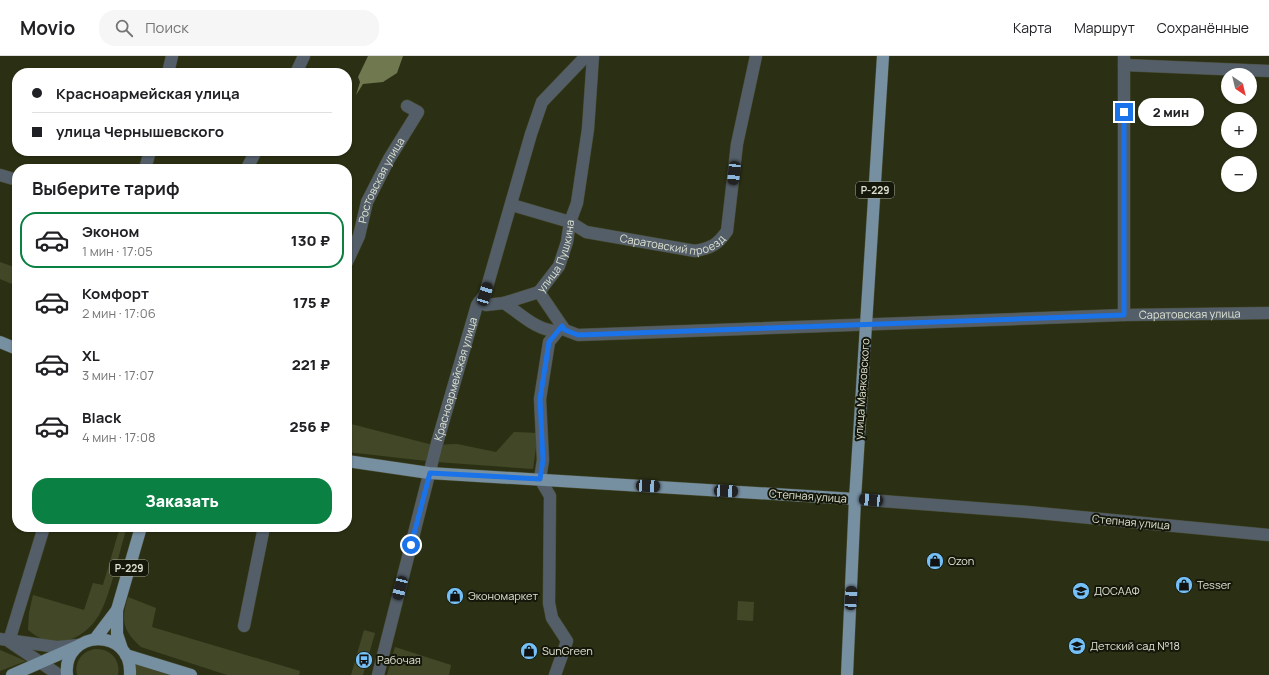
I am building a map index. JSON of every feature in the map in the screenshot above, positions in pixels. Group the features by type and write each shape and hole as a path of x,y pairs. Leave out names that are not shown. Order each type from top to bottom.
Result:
{"main road":[{"name":"улица Маяковского","path":"847,675 855,499 883,56"},
{"path":"0,342 12,347"},
{"name":"Степная улица","path":"352,461 430,473 855,499"},
{"name":"Р-229","path":"130,675 130,666 117,634 118,610 140,532"},
{"name":"Р-229","path":"96,639 118,610"},
{"path":"12,675 96,639 109,640 124,652 191,675"},
{"path":"67,675 70,657 79,645"}],"street":[{"path":"169,68 172,56"},
{"path":"298,68 304,56"},
{"name":"Красноармейская улица","path":"378,675 430,473 436,442 479,302 485,294 512,205 531,134 542,102 586,56"},
{"name":"улица Пушкина","path":"560,329 539,292 559,266 567,242 570,222 577,203 588,129 593,56"},
{"name":"Саратовский проезд","path":"512,205 570,222 586,232 695,251 705,249 719,242 727,231 737,144 756,56"},
{"path":"1124,315 1124,61 1269,71"},
{"name":"Ростовская улица","path":"352,251 359,236 367,202 389,159 418,112 407,106"},
{"path":"0,175 12,179"},
{"path":"479,302 486,305 504,303 539,292"},
{"name":"Саратовская улица","path":"504,303 532,323 548,331 560,329 578,335 1124,315 1269,313"},
{"path":"555,675 567,640 552,618 548,603 550,496 540,479 543,460 540,399 549,342 560,329"},
{"name":"Степная улица","path":"855,499 1028,512 1269,535"},
{"path":"5,640 42,532"},
{"path":"244,626 263,532"},
{"path":"5,640 57,646 79,645"},
{"path":"5,640 59,675"}],"shaded area":[{"path":"368,56 403,56 397,73 383,82 363,84 356,95 360,82 358,77"},
{"path":"0,262 12,266 12,284 0,279"},
{"path":"352,424 433,445 457,444 496,452 514,432 538,433 533,469 436,462 352,453"},
{"path":"119,532 126,532 107,596 99,615 92,624 75,638 60,642 45,640 28,630 29,613 33,595 84,610 93,583 103,585"},
{"path":"128,597 156,608 152,627 300,671 299,675 227,675 141,647 130,635 125,624 124,612"},
{"path":"738,601 754,602 753,621 737,620"},
{"path":"364,630 375,633 363,675 351,675"},
{"path":"395,647 451,665 449,675 387,675"},
{"path":"100,649 110,653 113,656 118,664 118,675 77,675 76,670 80,658 86,652"},
{"path":"0,650 26,661 0,671"},
{"path":"135,664 169,675 135,675"}],"place":[{"name":"Ozon","path":"935,561"},
{"name":"Tesser","path":"1184,585"},
{"name":"ДОСААФ","path":"1081,591"},
{"name":"Экономаркет","path":"455,596"},
{"name":"Детский сад №18","path":"1077,646"},
{"name":"SunGreen","path":"529,651"},
{"name":"Рабочая","path":"364,660"}],"route":[{"path":"411,545 430,473 540,479 543,460 540,399 549,342 562,326 565,330 578,335 1124,315 1124,112"}]}
